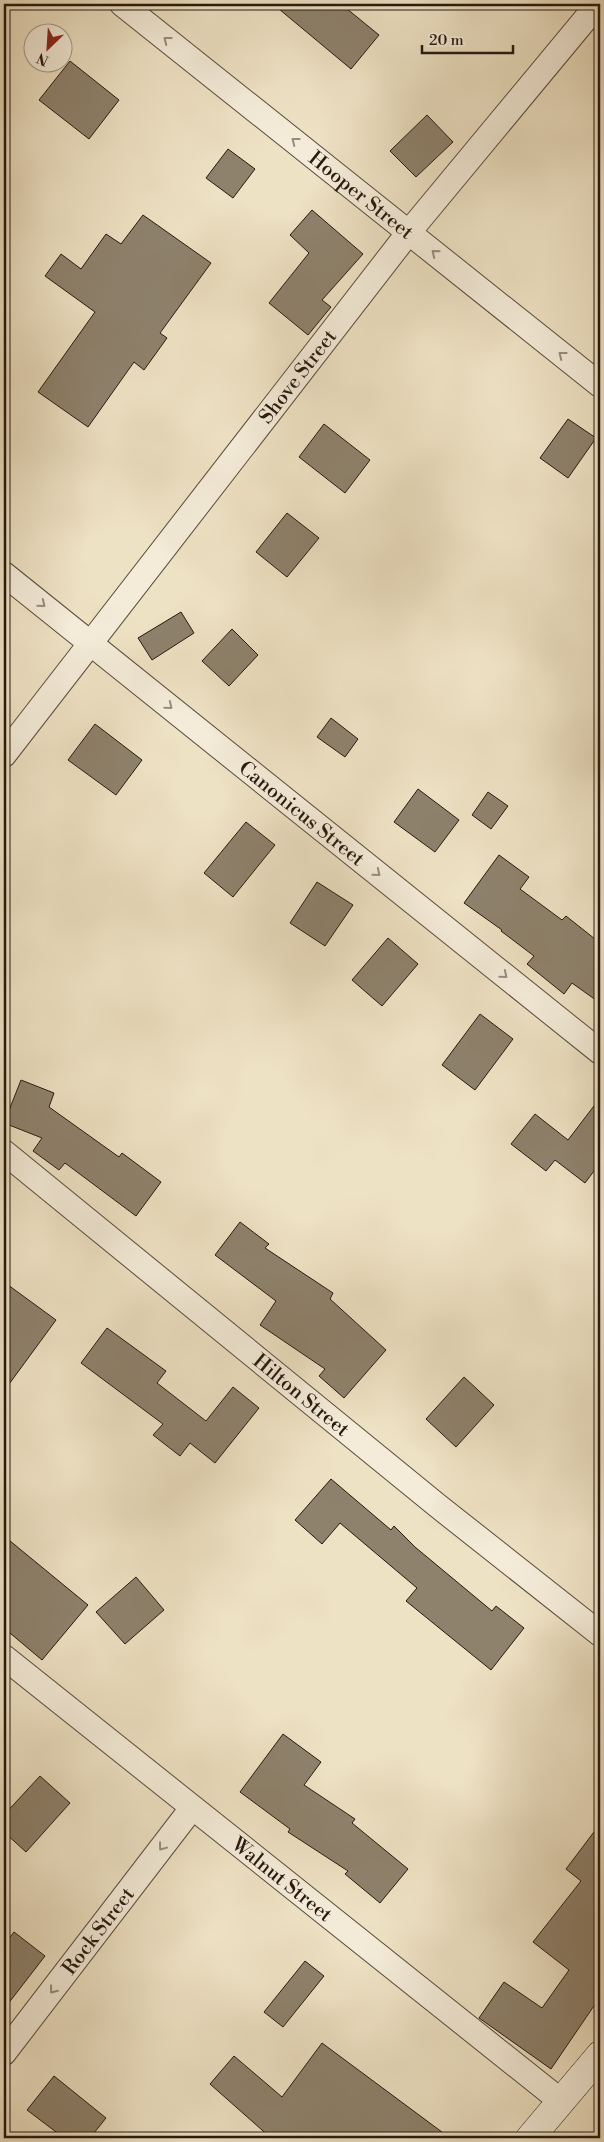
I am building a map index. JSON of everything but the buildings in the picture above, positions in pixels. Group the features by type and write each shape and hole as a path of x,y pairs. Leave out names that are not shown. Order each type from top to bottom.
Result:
{"main road":[{"path":"530,2138 600,2055"}],"street":[{"name":"Hooper Street","path":"122,4 600,385"},
{"name":"Shove Street","path":"4,755 409,232 598,4"},
{"name":"Canonicus Street","path":"4,574 600,1052"},
{"name":"Hilton Street","path":"4,1152 422,1494 600,1634"},
{"name":"Walnut Street","path":"4,1657 562,2102"},
{"name":"Rock Street","path":"4,2053 192,1808"}]}
